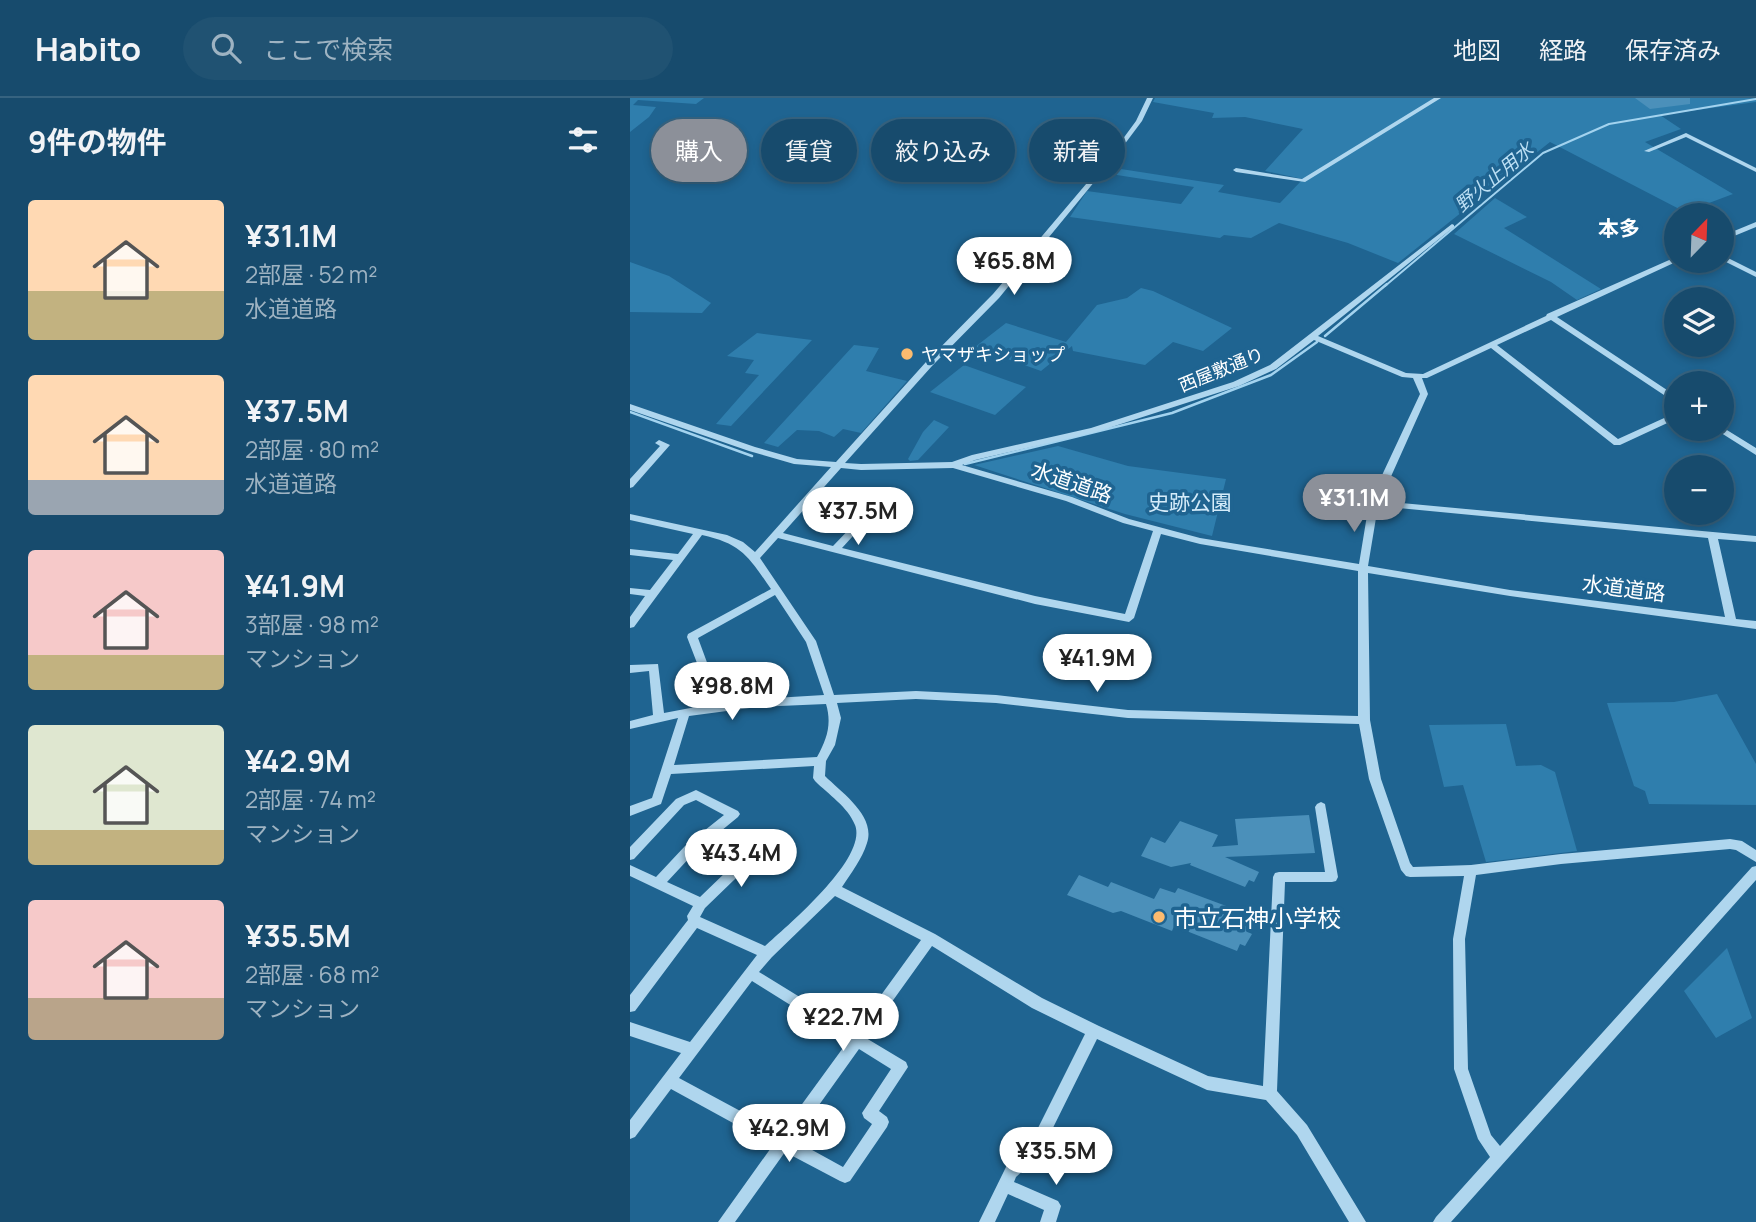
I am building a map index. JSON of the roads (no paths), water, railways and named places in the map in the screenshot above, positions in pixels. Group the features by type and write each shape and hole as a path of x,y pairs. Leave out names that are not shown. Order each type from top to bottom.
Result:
{"street":[{"path":"755,558 929,364 996,296 1062,219 1139,121 1150,98"},
{"path":"1236,170 1303,181 1438,98"},
{"path":"1647,151 1686,135 1756,170"},
{"path":"1734,234 1756,224"},
{"name":"西屋敷通り","path":"953,465 1093,430 1236,384 1273,367 1452,226"},
{"path":"1734,263 1756,275"},
{"path":"1313,337 1395,371 1417,377 1432,374 1664,264"},
{"path":"1550,316 1664,391"},
{"path":"1492,345 1617,443 1664,421"},
{"path":"1417,377 1424,394 1374,503 1363,569 1364,720 1376,779 1405,866 1410,872 1471,870 1730,844 1738,845 1756,857"},
{"name":"水道道路","path":"630,407 782,458 837,466 953,465 1200,541 1510,593 1756,625"},
{"path":"1734,438 1756,452"},
{"path":"630,485 667,445 659,443"},
{"path":"1374,503 1756,539"},
{"path":"630,517 700,531 740,544 755,558 811,641 836,718 829,745 820,761 819,778 851,808 862,826 862,841 834,888 767,953 630,1132"},
{"path":"835,549 860,523"},
{"path":"778,535 1035,600 1129,618 1158,530"},
{"path":"630,624 700,531"},
{"path":"1712,534 1731,621"},
{"path":"630,552 680,557"},
{"path":"712,708 707,676 692,637 776,590"},
{"path":"630,591 653,594"},
{"path":"630,668 654,667 659,718"},
{"path":"630,724 685,712 757,703 916,695 996,699 1128,714 1364,720"},
{"path":"630,811 657,801 685,712"},
{"path":"667,770 820,761"},
{"path":"630,855 681,802 696,795 734,814 689,850 658,883"},
{"path":"1270,1094 1279,877 1332,877 1321,807"},
{"path":"759,848 701,904 693,916 695,921 767,953"},
{"path":"630,870 701,904"},
{"path":"1471,870 1459,939 1461,1069 1485,1139 1499,1157"},
{"path":"1441,1222 1756,871"},
{"path":"834,888 930,938 1012,990 1094,1031 1207,1083 1270,1094 1303,1130 1358,1222"},
{"path":"630,1006 695,921"},
{"path":"726,1222 930,938"},
{"path":"669,1080 845,1176 882,1122 869,1113 901,1067 750,974"},
{"path":"630,1029 691,1049"},
{"path":"987,1222 1011,1172 1034,1151 1094,1031"},
{"path":"1004,1185 1053,1206 1048,1222"}],"waterway":[{"name":"野火止用水","path":"1385,286 1543,153 1609,124 1756,99"},
{"name":"野火止用水","path":"1325,336 1387,284"},
{"name":"野火止用水","path":"965,464 1172,413 1271,375 1317,342"},
{"name":"野火止用水","path":"630,412 752,456"}],"place":[{"name":"ヤマザキショップ","path":"907,354"},
{"name":"市立石神小学校","path":"1159,917"}],"district":[{"name":"本多","path":"1619,228"}],"park label":[{"name":"史跡公園","path":"1190,502"}]}
